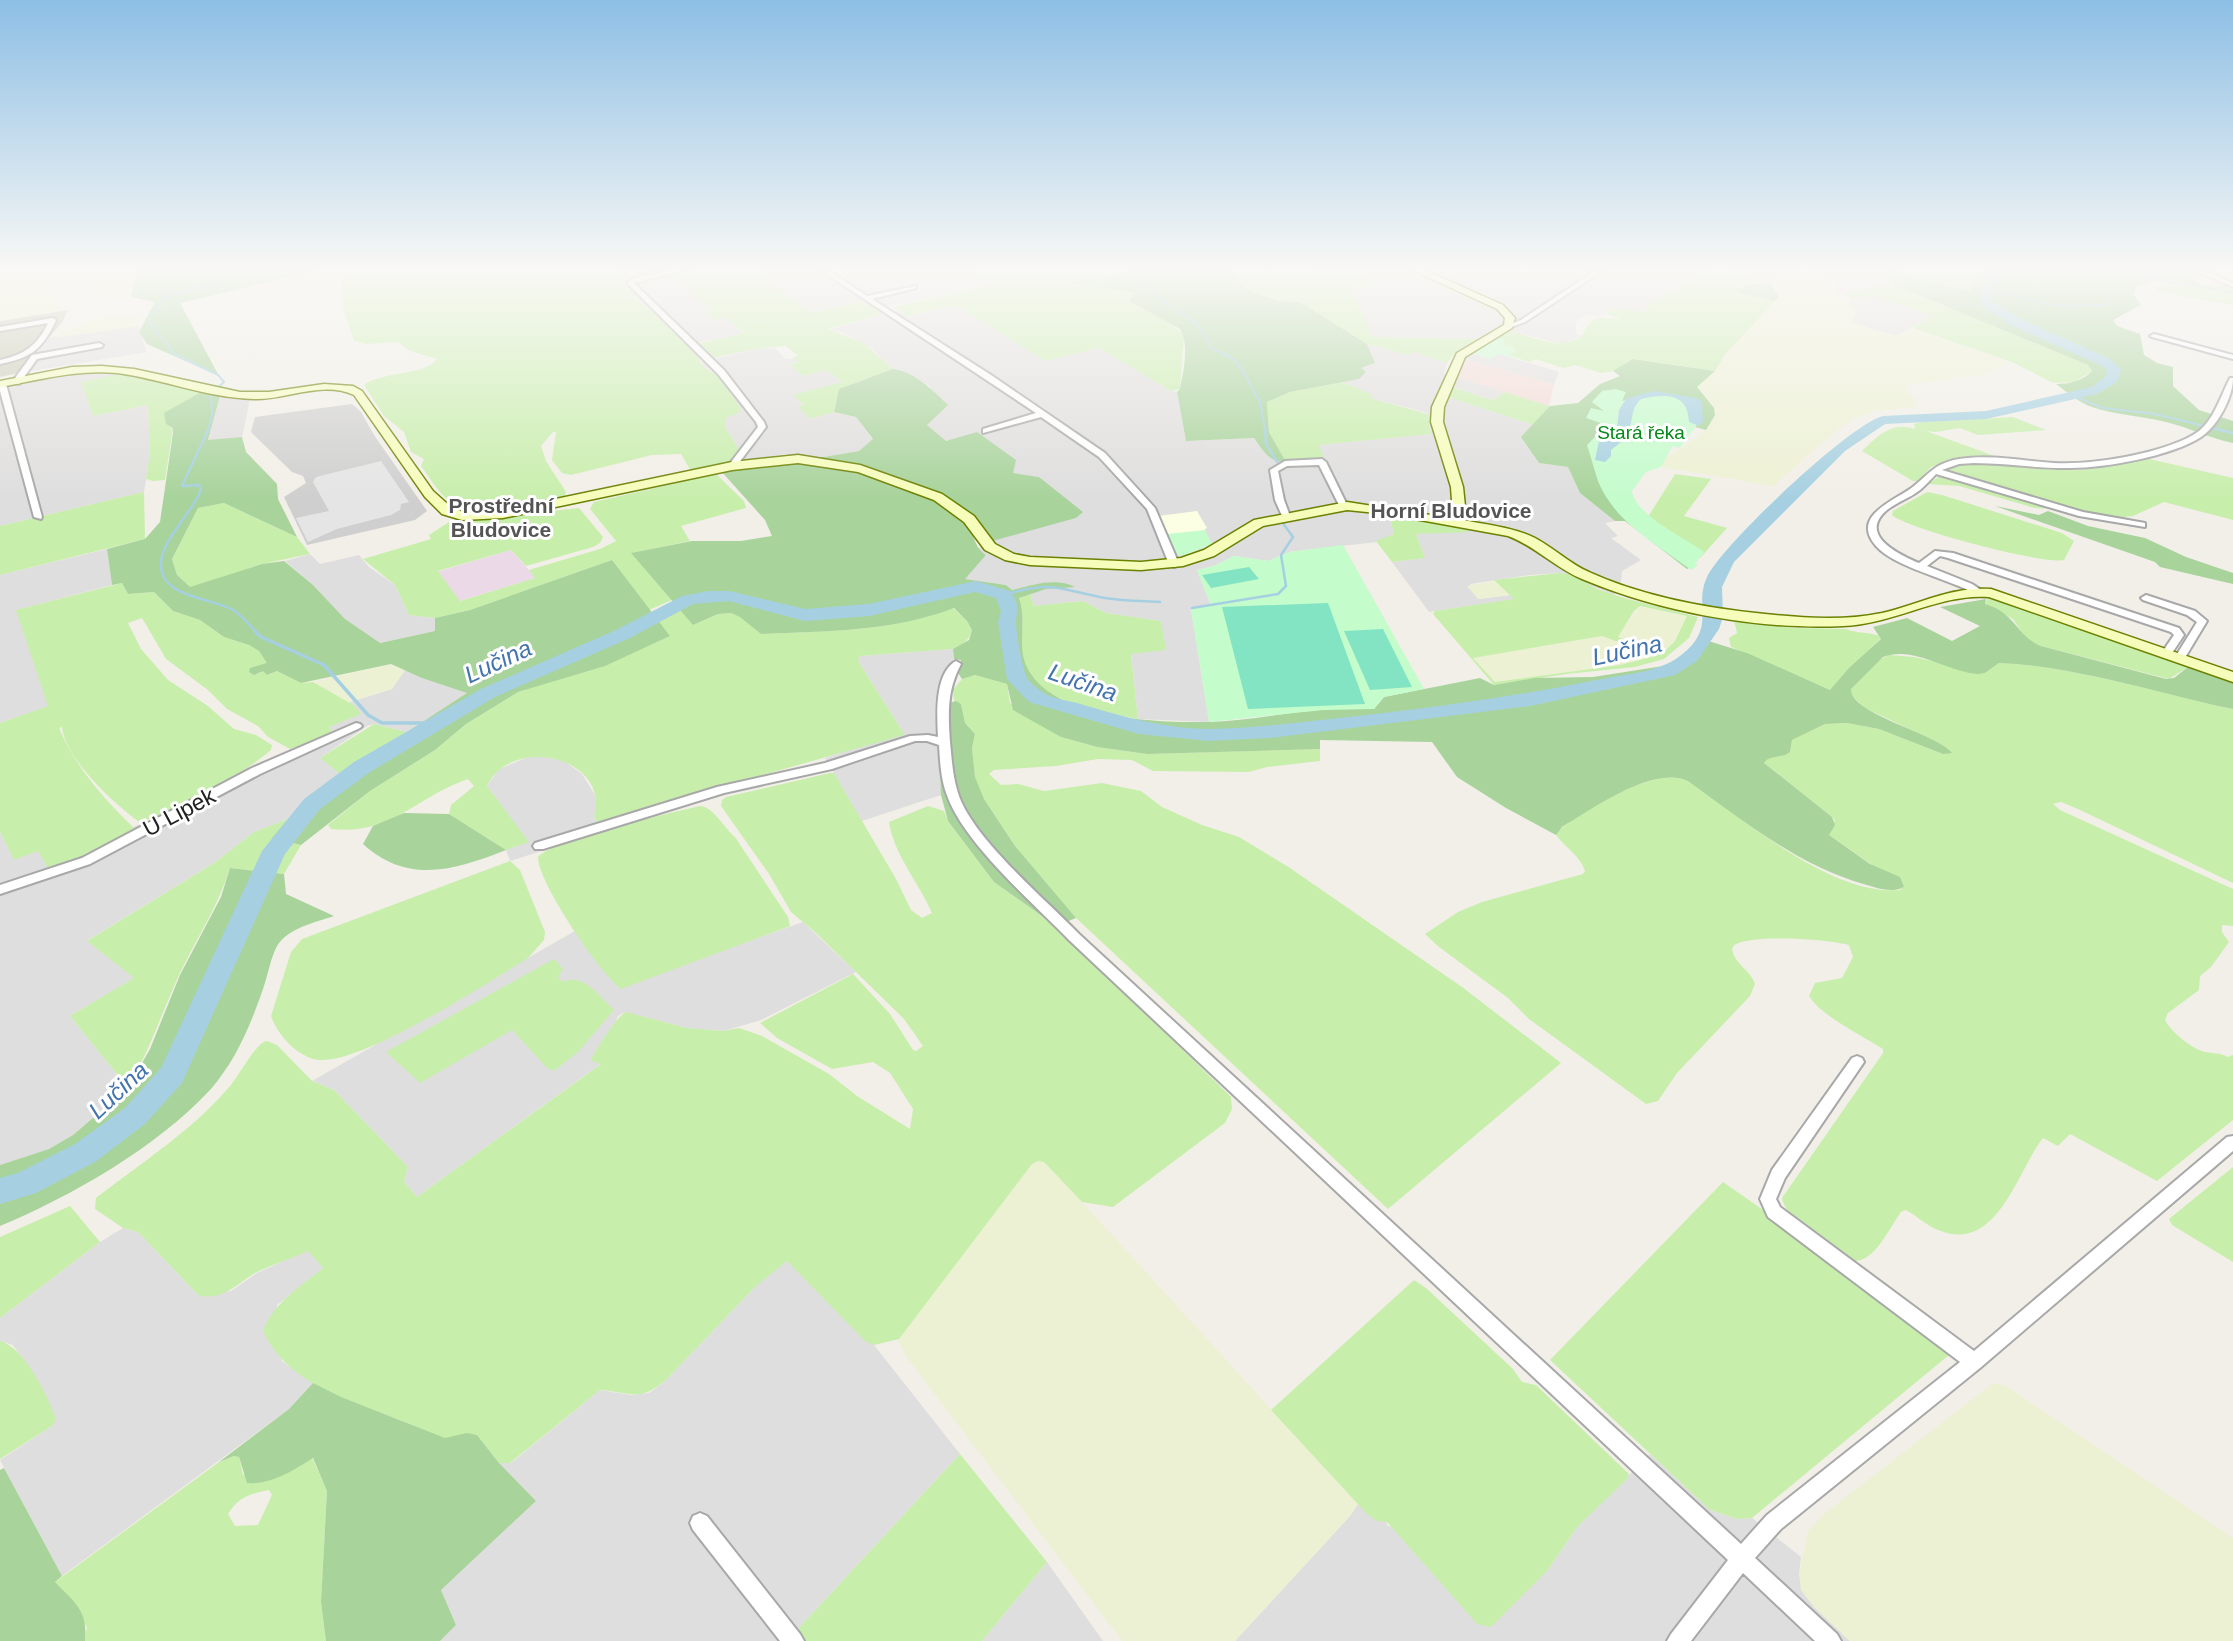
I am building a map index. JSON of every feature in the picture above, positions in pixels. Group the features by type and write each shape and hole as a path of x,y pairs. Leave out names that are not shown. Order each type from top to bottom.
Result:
{"street":[{"path":"0,362 29,354 37,346"},
{"path":"16,382 35,357 96,346"},
{"path":"694,346 721,372 762,427 759,435 732,466"},
{"path":"938,346 1102,455 1151,508 1174,564"},
{"path":"1452,522 1460,516 1457,487 1437,422 1438,407 1461,355 1477,346"},
{"path":"2190,346 2233,357"},
{"path":"37,517 1,384 81,370 108,369 258,396 330,387 354,390 429,494 447,511 462,516 512,513 732,466 798,459 860,469 938,497 959,510 990,547 1019,559 1071,564 1174,564 1204,555 1247,528 1286,516 1344,507 1374,508 1516,534 1534,542 1587,576 1667,600 1781,619 1826,622 1865,620 1956,594 1979,592 1998,595 2233,677"},
{"path":"1979,592 1964,582 1899,557 1879,544 1873,530 1878,514 1917,488 1944,465 1961,462 2083,465 2165,448 2196,437 2206,431 2233,380"},
{"path":"986,431 1042,414"},
{"path":"1286,516 1279,505 1275,470 1285,464 1322,462 1344,507"},
{"path":"1935,471 2082,514 2142,525"},
{"path":"1922,566 1938,553 1950,555 2175,630 2179,635 2172,657"},
{"path":"2146,598 2191,613 2202,621 2172,657"},
{"path":"956,664 945,681 942,703 944,743 951,790 959,808 985,842 1074,937 1830,1641"},
{"name":"U Lipek","path":"0,890 86,861 256,771 355,726"},
{"path":"539,846 721,790 828,766 914,738 928,738 944,743"},
{"path":"1857,1062 1778,1175 1768,1199 1774,1212 1974,1362"},
{"path":"1678,1641 1741,1559 1788,1510 1974,1362 2233,1142"},
{"path":"700,1523 793,1641"}],"shaded area":[{"path":"0,346 42,346 19,373 0,377"},
{"path":"43,346 145,346 147,352 19,373"},
{"path":"866,346 1020,346 1045,361 1099,348 1177,392 1186,441 1254,438 1270,458 1325,461 1318,445 1431,434 1428,413 1370,398 1372,395 1342,382 1359,379 1360,368 1374,363 1368,346 1409,355 1414,352 1447,363 1444,373 1505,392 1492,400 1453,387 1448,397 1534,425 1522,437 1539,463 1568,467 1580,493 1615,521 1605,523 1618,536 1611,538 1641,560 1622,571 1621,581 1614,595 1560,573 1530,575 1470,584 1478,599 1510,595 1515,599 1429,612 1392,562 1425,558 1416,534 1458,526 1389,515 1394,534 1377,542 1289,552 1269,561 1234,556 1214,566 1197,570 1211,606 1191,609 1209,722 1138,719 1131,653 1161,621 1106,613 1083,601 1034,606 1030,594 1046,589 1042,583 1011,590 1006,585 964,579 986,555 977,549 992,541 1039,477 1012,473 946,441 927,425 931,387 902,370 893,369"},
{"path":"1733,346 1963,346 2009,362 1988,374 1904,385 1916,401 1915,407 1872,412 1854,419 1836,431 1773,486 1656,466 1706,430 1708,401 1697,387 1715,371"},
{"path":"775,348 786,359 798,359 799,362 791,363 803,376 827,370 843,383 794,395 804,406 799,407 810,419 834,412 856,417 873,440 859,451 817,458 786,454 729,463 740,451 725,427 725,417 739,413 725,384 703,366 702,362 755,349"},
{"path":"1471,353 1490,359 1499,354 1559,372 1554,384 1463,359"},
{"path":"1463,359 1554,384 1549,406 1457,377"},
{"path":"94,370 125,373 82,382 93,416 148,405 150,454 144,492 0,526 0,386"},
{"path":"220,396 250,399 242,437 208,441"},
{"path":"352,404 361,412 427,511 415,520 307,545 284,497 306,483 303,476 292,472 251,432 255,417"},
{"path":"381,461 409,502 401,504 400,510 391,515 337,529 308,542 296,518 329,511 313,482 316,477"},
{"path":"1197,511 1212,544 1182,556 1176,554 1158,516"},
{"path":"107,549 112,585 17,610 49,706 0,723 0,575"},
{"path":"511,550 536,578 459,601 437,572"},
{"path":"310,554 320,564 359,555 369,567 395,585 409,615 435,618 435,631 379,643 345,619 313,585 285,561"},
{"path":"1496,581 1510,595 1478,599 1467,586"},
{"path":"1640,606 1687,616 1675,641 1663,652 1617,637"},
{"path":"1602,636 1657,656 1620,665 1495,682 1473,658"},
{"path":"953,649 954,659 938,688 941,795 862,821 825,758 903,732 858,661 860,656"},
{"path":"391,664 405,670 392,689 347,703 313,682"},
{"path":"405,670 468,693 407,732 374,724 367,726 320,758 341,775 288,819 254,832 214,863 88,940 135,978 70,1016 128,1088 73,1135 49,1149 0,1165 0,832 14,859 38,851 50,871 131,834 133,827 161,816 246,770 334,732 329,727 355,706 347,703 392,689"},
{"path":"533,755 563,760 582,774 595,795 597,805 594,816 602,832 510,861 506,850 528,842 487,786 499,769"},
{"path":"803,922 856,972 761,1020 724,1031 687,1028 625,1012 618,1016 602,1063 417,1197 404,1182 408,1167 334,1090 312,1081 575,931 618,987"},
{"path":"1044,1162 1082,1202 1358,1504 1235,1641 1122,1641 905,1355 898,1339 1032,1164"},
{"path":"123,1228 138,1232 198,1295 231,1291 257,1273 308,1250 323,1268 277,1305 282,1361 313,1383 289,1409 62,1576 0,1460 52,1426 24,1362 13,1345 0,1341 0,1318 100,1242"},
{"path":"788,1261 874,1345 960,1454 797,1630 805,1641 440,1641 456,1625 441,1590 536,1501 499,1463 511,1463 600,1390 631,1395 649,1393 665,1381 755,1287 774,1269"},
{"path":"1993,1383 2006,1386 2233,1538 2233,1641 1850,1641 1814,1607 1801,1590 1799,1574 1808,1531 1824,1514"},
{"path":"1650,1454 1710,1510 1737,1519 1752,1518 1801,1557 1799,1574 1814,1607 1850,1641 1235,1641 1358,1504 1388,1526 1547,1571 1578,1526"},
{"path":"1047,1562 1103,1641 982,1641"}],"green space":[{"path":"151,346 203,346 219,376"},
{"path":"403,346 687,346 703,366 721,379 741,409 739,413 725,418 725,427 740,451 729,463 691,471 681,454 652,455 571,475 562,473 552,460 556,432 553,432 541,446 546,461 566,492 564,498 494,512 466,509 444,497 421,466 424,459 411,452 404,432 384,416 364,385 381,377 423,368 437,359 410,351"},
{"path":"699,346 866,346 893,369 848,387 841,392 834,412 810,419 798,407 804,405 793,395 842,382 827,370 803,376 789,364 799,362 792,358 798,356 786,346 713,358"},
{"path":"1020,346 1183,346 1180,389 1171,391 1099,348 1045,361"},
{"path":"1185,346 1368,346 1375,363 1361,368 1366,372 1359,379 1290,392 1267,402 1269,432 1286,462 1280,462 1271,458 1254,438 1186,441 1177,392 1180,389"},
{"path":"1373,346 1466,346 1458,350 1447,363 1415,352 1409,355"},
{"path":"1484,346 1504,346 1516,350 1509,355 1530,362 1499,354 1490,359 1471,353"},
{"path":"1504,346 1733,346 1715,371 1637,359 1613,371 1601,373 1575,365 1563,368 1536,359 1530,362 1508,355 1516,351"},
{"path":"1964,346 2041,346 2088,365 2092,371 2074,382 2053,383 2012,362"},
{"path":"2041,346 2142,346 2144,355 2157,363 2173,367 2173,386 2199,410 2233,421 2233,443 2166,422 2092,407 2056,384 2080,380 2092,371 2088,365"},
{"path":"1633,359 1715,371 1697,387 1714,408 1715,415 1706,430 1684,424 1612,495 1695,564 1687,569 1625,521 1615,521 1580,493 1568,467 1539,463 1521,437 1550,406 1578,403 1600,384 1620,376 1613,371"},
{"path":"893,369 915,377 948,405 927,425 946,441 977,432 1016,460 1013,473 1039,477 1083,512 1076,518 992,541 978,523 952,500 920,487 958,515 971,531 979,549 986,555 965,579 1006,585 1012,590 1052,582 1075,587 1046,589 1019,598 1025,662 1043,687 1062,699 1110,715 1162,721 1208,722 1327,709 1374,709 1384,697 1480,678 1494,685 1535,678 1593,677 1676,664 1702,639 1747,653 1830,690 1849,668 1881,639 1873,627 1907,618 1952,641 1980,626 1940,607 1986,599 1985,604 2003,613 2026,636 2041,646 2166,679 2174,678 2188,667 2233,682 2233,709 2057,669 1999,663 1985,673 1978,674 1906,654 1883,657 1851,689 1854,698 1878,715 1929,738 1952,753 1943,754 1879,729 1847,723 1825,724 1792,740 1790,752 1787,754 1769,758 1764,763 1832,817 1835,825 1829,835 1870,864 1900,877 1904,887 1891,890 1842,877 1796,855 1688,781 1674,778 1658,779 1623,791 1562,827 1556,835 1457,777 1432,742 1320,740 1320,749 1147,754 1097,747 1061,737 1013,710 1007,684 975,675 962,679 958,673 961,660 954,659 953,649 969,640 972,630 954,608 907,622 834,631 761,634 731,613 718,614 693,625 631,553 692,541 741,541 772,536 765,520 721,471 758,464 836,461 817,458 859,451 873,439 856,417 834,412 839,389"},
{"path":"120,374 203,391 166,424 173,428 165,480 146,479 150,454 148,405 93,416 81,382"},
{"path":"1342,382 1373,395 1370,398 1428,414 1431,434 1319,445 1325,461 1286,462 1269,432 1267,402 1290,392"},
{"path":"1452,387 1492,400 1505,392 1550,406 1534,425 1448,397"},
{"name":"Stará řeka","path":"1615,389 1626,392 1622,401 1659,393 1695,405 1699,422 1680,448 1673,446 1661,467 1646,472 1632,491 1635,500 1651,517 1704,552 1695,564 1698,565 1691,570 1626,521 1605,496 1598,481 1587,445 1607,425 1586,418 1591,408 1604,411 1592,402 1602,391"},
{"path":"203,391 220,396 208,440 242,437 246,452 277,484 278,499 297,537 224,503 198,508 172,559 177,575 190,587 262,564 284,561 313,585 345,619 380,643 435,631 435,618 470,610 612,560 670,636 605,666 518,692 466,724 435,750 370,791 301,845 272,838 288,819 341,775 467,693 391,664 301,683 277,671 267,675 263,671 254,675 249,672 250,668 267,663 259,651 224,637 200,620 173,611 154,592 128,594 122,583 112,585 107,549 145,539 160,522 173,433 173,428 166,424 164,413"},
{"path":"2013,417 2046,430 1978,435 1960,428 1926,431 2003,459 1951,461 1931,467 1918,481 1913,481 1862,451 1885,432 1899,427 1915,429 1914,424 1922,422"},
{"path":"2145,458 2233,478 2233,520 2164,502 2133,516 2115,518 2078,512 1946,471 1976,463 2081,470"},
{"path":"716,474 744,501 746,508 681,526 690,541 632,553 672,600 649,610 612,560 470,610 435,618 409,615 395,585 363,559 431,539 429,535 449,522 579,508 603,537 600,543 593,547 526,566 511,550 438,571 460,601 535,578 529,570 600,549 616,541 590,509 594,502"},
{"path":"1675,474 1711,479 1684,516 1727,528 1700,558 1648,517"},
{"path":"1941,475 2055,509 2035,508 1959,486 1928,484"},
{"path":"144,492 145,539 0,575 0,526"},
{"path":"1927,492 2062,533 2074,541 2064,560 2031,557 1948,537 1892,515 1893,511"},
{"path":"224,503 297,537 310,554 262,564 190,588 177,575 172,559 198,508"},
{"path":"1995,506 2039,515 2048,511 2088,526 2145,538 2186,557 2233,573 2233,584 2160,567 2155,562"},
{"path":"1389,514 1458,526 1470,532 1416,534 1425,558 1392,562 1376,541 1394,534"},
{"path":"1205,530 1212,544 1182,556 1176,554 1167,534"},
{"path":"1343,545 1424,689 1384,697 1374,709 1323,710 1209,722 1191,609 1211,605 1197,570 1214,566 1234,556 1269,561 1289,552"},
{"path":"1249,567 1259,579 1211,588 1202,575"},
{"path":"1560,573 1573,575 1597,589 1698,617 1689,638 1664,659 1635,667 1494,685 1433,614 1435,611 1514,599 1494,580","holes":["1640,606 1687,616 1675,641 1664,652 1618,637","1602,636 1656,656 1620,665 1495,682 1473,658"]},
{"path":"122,583 128,594 154,592 173,611 200,620 224,637 259,651 268,663 260,667 258,674 263,670 268,675 277,671 301,683 313,682 355,706 361,714 329,727 335,733 290,749 268,737 258,726 227,709 208,690 166,659 142,618 128,623 141,649 168,680 208,706 234,729 256,735 272,745 271,750 226,782 188,803 138,821 92,779 72,752 62,727 59,728 73,755 91,781 133,827 131,834 104,850 50,872 38,851 14,860 0,832 0,723 48,706 16,610"},
{"path":"1030,594 1034,606 1083,601 1106,613 1161,621 1166,650 1131,654 1138,719 1067,701 1036,682 1026,669 1022,652 1022,612 1019,598"},
{"path":"1988,598 2188,667 2169,679 2041,646 2026,639 2013,619 1985,604"},
{"path":"1328,603 1365,704 1248,709 1222,607"},
{"path":"953,608 972,630 967,640 953,649 860,656 858,661 904,735 597,822 594,816 595,796 588,779 574,767 556,759 536,757 517,760 499,770 487,786 529,842 506,850 449,814 451,805 474,786 468,779 371,827 352,830 331,829 328,825 370,791 435,750 466,724 518,692 616,660 670,636 659,622 680,609 693,625 718,614 731,613 741,617 761,634 883,626"},
{"path":"1734,620 1796,628 1846,629 1882,637 1830,690 1731,647 1729,638 1737,633"},
{"path":"1383,629 1412,687 1370,690 1344,631"},
{"path":"1889,655 1914,657 1985,673 1999,663 2057,669 2233,709 2233,883 2078,809 2061,802 2053,804 2060,810 2233,889 2233,926 2222,925 2222,932 2229,942 2211,967 2200,976 2199,990 2168,1013 2165,1020 2195,1048 2228,1057 2233,1055 2233,1120 2157,1181 2070,1134 2058,1146 2043,1138 2003,1206 1990,1221 1976,1231 1958,1235 1938,1230 1906,1210 1901,1212 1869,1255 1855,1261 1824,1243 1801,1225 1792,1216 1782,1198 1883,1053 1883,1049 1823,1011 1809,996 1815,983 1842,978 1853,957 1849,945 1808,939 1773,939 1734,945 1734,954 1755,984 1750,996 1677,1073 1658,1101 1646,1104 1529,1019 1508,998 1425,934 1458,912 1482,902 1583,874 1583,866 1556,835 1558,831 1582,813 1615,795 1649,781 1665,778 1684,779 1696,785 1783,848 1830,874 1854,884 1900,890 1904,887 1829,835 1835,820 1764,763 1769,758 1787,754 1790,752 1792,740 1825,724 1847,723 1879,729 1943,754 1939,743 1865,708 1850,694 1851,689 1877,661"},
{"path":"975,675 1007,684 1010,703 1061,737 1097,747 1147,754 1320,749 1320,761 1267,767 1249,772 1153,771 1132,760 1098,759 1056,766 994,770 989,774 1001,785 1018,784 1044,791 1102,783 1141,791 1162,807 1202,825 1239,837 1290,868 1462,987 1561,1063 1388,1209 1049,890 1015,846 984,799 975,778 972,748 975,734 965,723 961,705 954,700 953,690 962,679"},
{"path":"956,701 961,704 965,723 975,734 972,748 975,777 984,799 1015,846 1076,918 1056,926 994,882 948,821 941,795 939,746 949,703"},
{"path":"374,724 407,732 341,775 320,758"},
{"path":"834,773 896,879 911,910 922,918 932,913 901,857 889,822 928,806 944,811 948,821 994,882 1056,926 1231,1097 1232,1109 1225,1123 1113,1207 1082,1202 1044,1162 1032,1164 899,1339 874,1345 865,1341 787,1261 755,1287 665,1381 641,1394 600,1390 510,1463 499,1463 477,1435 445,1438 434,1435 322,1388 288,1365 263,1331 281,1304 323,1268 308,1251 257,1272 222,1294 198,1295 138,1232 123,1228 95,1209 96,1198 200,1117 234,1081 258,1047 267,1041 277,1045 312,1081 334,1090 408,1167 404,1182 417,1197 601,1064 592,1061 592,1057 626,1012 687,1028 724,1031 739,1028 762,1036 829,1074 857,1096 910,1129 913,1109 890,1073 873,1062 832,1069 777,1038 760,1023 853,974 890,1014 913,1050 923,1046 904,1019 791,912 769,874 721,806 726,797"},
{"path":"700,806 710,810 735,837 788,917 790,926 621,989 599,965 571,926 548,886 538,857 566,842 588,835"},
{"path":"404,813 449,814 506,850 450,868 432,870 397,865 380,857 363,844 373,826"},
{"path":"288,819 273,838 301,845 284,874 230,868 128,1088 70,1016 134,978 87,941 214,863 254,832"},
{"path":"510,861 520,870 545,932 544,940 528,958 425,1020 366,1049 341,1057 313,1059 298,1051 284,1038 271,1016 291,952 302,939"},
{"path":"230,868 284,874 286,894 334,916 295,930 277,946 254,1014 236,1053 220,1078 189,1111 112,1168 56,1200 0,1226 0,1165 49,1149 73,1135 128,1088 150,1049 180,975 221,897"},
{"path":"554,959 563,969 558,977 563,982 577,980 584,983 614,1010 578,1052 554,1071 547,1068 512,1030 420,1083 386,1052"},
{"path":"2233,1167 2233,1262 2172,1225 2169,1219"},
{"path":"1723,1182 1799,1235 1949,1355 1752,1518 1737,1519 1710,1510 1550,1360"},
{"path":"70,1206 100,1242 0,1318 0,1237"},
{"path":"1414,1280 1513,1369 1522,1382 1536,1385 1629,1474 1578,1526 1547,1571 1491,1627 1477,1624 1387,1522 1377,1521 1368,1515 1271,1410"},
{"path":"0,1341 18,1352 26,1362 56,1419 52,1426 0,1459"},
{"path":"313,1383 341,1397 445,1438 467,1433 477,1435 499,1463 536,1501 441,1590 456,1625 440,1641 326,1641 321,1602 327,1491 313,1458 282,1476 256,1483 247,1483 239,1457 234,1456 219,1462 289,1409"},
{"path":"960,1454 1047,1562 982,1641 805,1641 797,1630"},
{"path":"234,1456 239,1457 243,1475 312,1458 327,1490 321,1602 326,1641 85,1641 87,1627 55,1582 219,1462","holes":["269,1490 272,1495 258,1525 235,1526 228,1514 236,1503 262,1491"]},
{"path":"4,1468 62,1576 55,1582 82,1614 85,1641 0,1641 0,1470"}],"water":[{"path":"1653,391 1696,398 1702,402 1703,421 1699,426 1689,422 1684,405 1673,397 1641,399 1635,407 1627,435 1611,450 1611,456 1605,462 1595,460 1599,441 1614,436 1612,433 1617,428 1619,410 1626,399"}],"waterway":[{"path":"167,346 174,354 218,375 224,382 211,394 212,415 208,430"},
{"path":"1211,346 1232,358 1242,369 1260,402 1265,430"},
{"name":"Lučina","path":"0,1191 25,1184 85,1153 135,1116 172,1075 274,851 312,804 362,767 488,693 623,634 688,600 729,596 805,615 836,614 869,610 976,586 1004,595 1010,611 1007,622 1017,679 1036,698 1139,728 1178,733 1209,735 1269,732 1530,700 1668,671 1684,662 1702,644 1710,629 1714,583 1728,558 1840,448 1873,424 1883,420 1986,415 2097,390 2113,378 2114,369 2105,362 2068,346"},
{"path":"2073,396 2103,408 2155,414 2220,430"},
{"path":"209,428 182,486 199,485 201,490 165,548 161,570 174,588 233,610 257,633"},
{"path":"1265,428 1266,444 1277,462"},
{"path":"2212,428 2233,433"},
{"path":"1192,608 1278,594 1286,586 1281,555 1293,537 1282,522"},
{"path":"1004,595 1045,587 1112,599 1160,602"},
{"path":"257,633 324,665 368,715 382,723 437,723"}],"district":[{"name":"Horní Bludovice","path":"1451,510"},
{"name":"Prostřední Bludovice","path":"501,517"}]}
